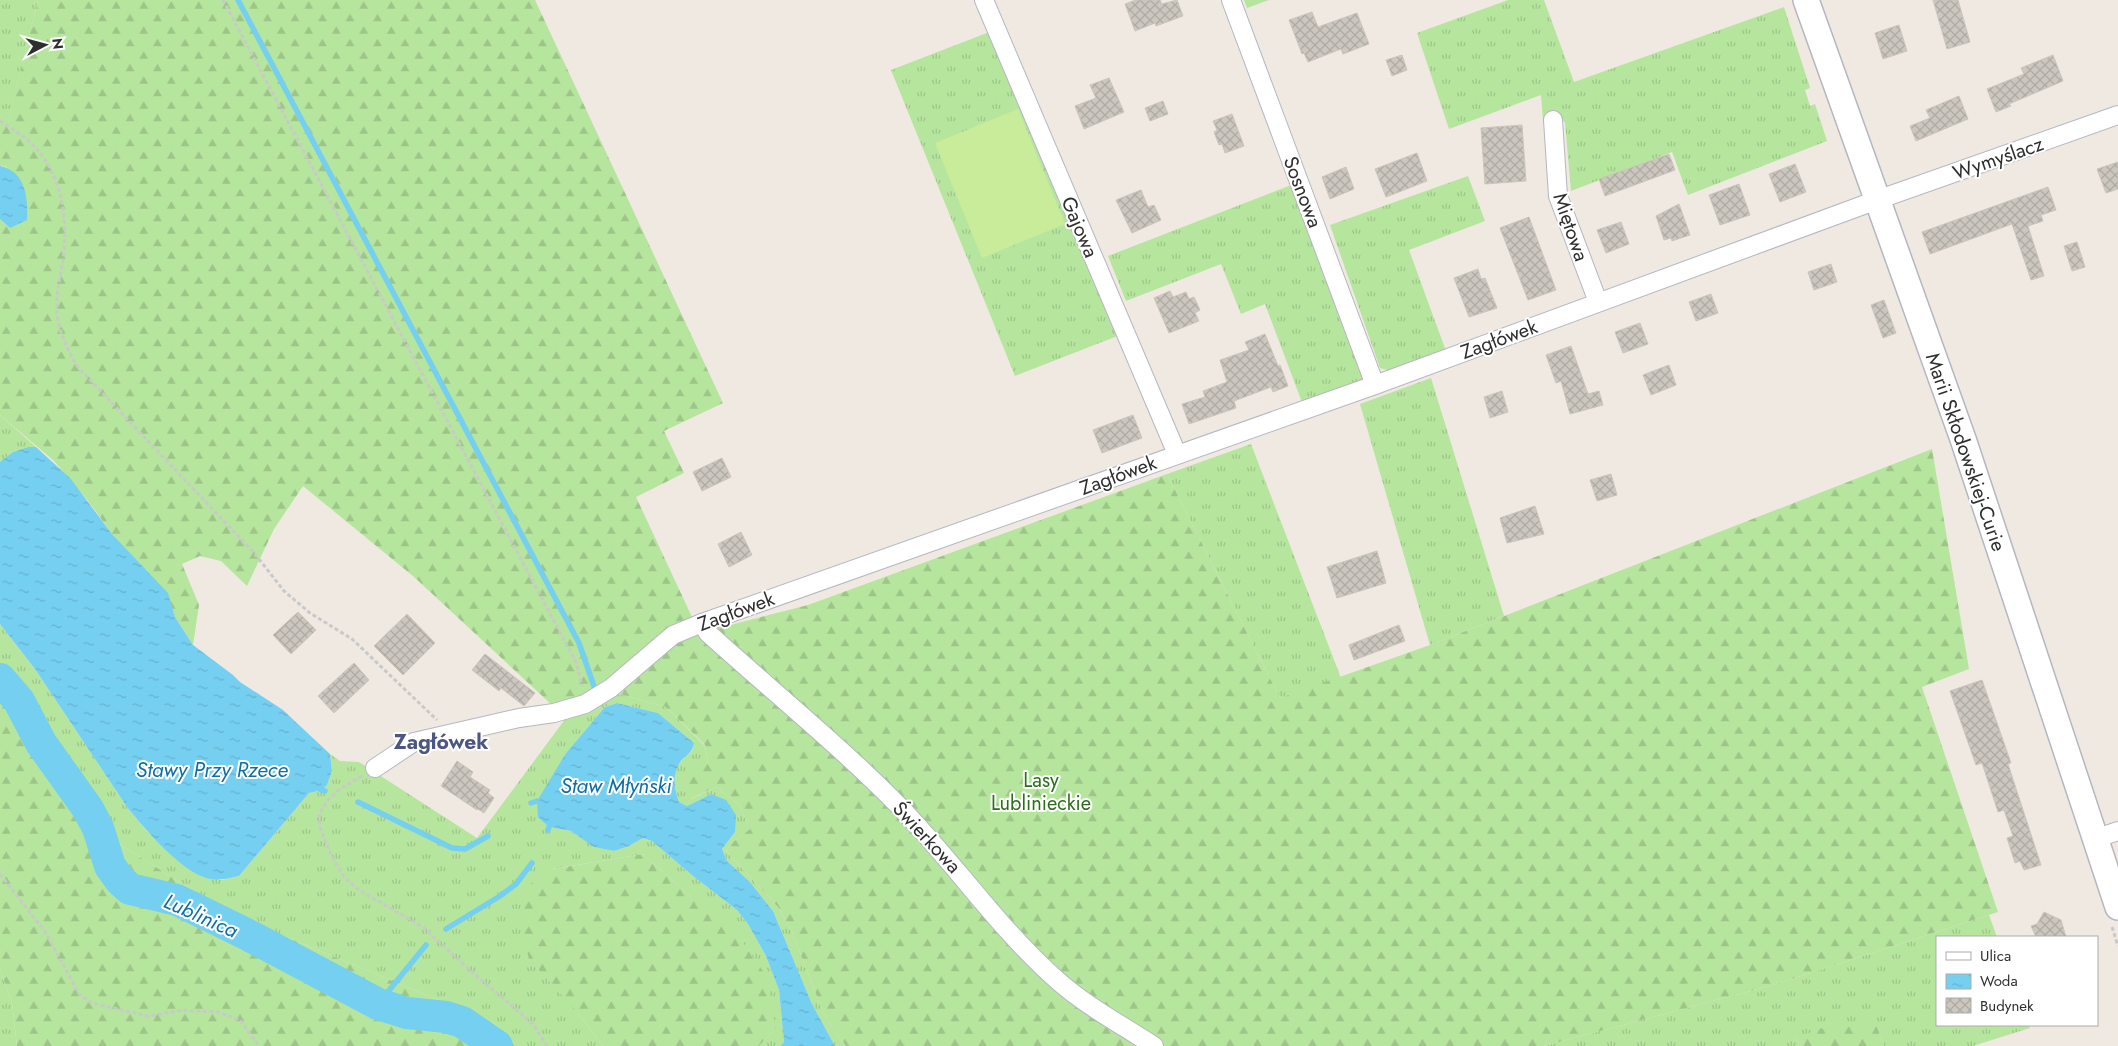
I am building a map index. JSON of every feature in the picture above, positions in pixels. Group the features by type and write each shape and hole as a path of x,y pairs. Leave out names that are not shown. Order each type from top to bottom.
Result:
{"street":[{"name":"Gajowa","path":"984,0 1176,454"},
{"name":"Sosnowa","path":"1231,0 1375,385"},
{"name":"Marii Skłodowskiej-Curie","path":"1806,0 1963,440 2107,835 2118,908"},
{"name":"Wymyślacz","path":"1877,200 2118,115"},
{"name":"Miętowa","path":"1554,120 1558,196 1598,302"},
{"name":"Zagłówek","path":"375,768 414,742 519,718 554,713 585,704 611,688 673,635 702,623 1375,385 1877,200"},
{"name":"Świerkowa","path":"702,623 708,633 844,752 901,808 959,871 1017,941 1045,969 1081,999 1154,1046"}],"path":[{"path":"223,0 576,662 585,704"},
{"path":"0,121 26,138 46,161 60,192 66,222 63,258 57,292 58,318 64,342 76,365 256,554 284,591 310,613 352,640 451,733"},
{"path":"375,768 340,789 328,800 319,814 320,828 344,877 359,890 423,927 532,1024 547,1046"},
{"path":"0,874 46,933 79,994 91,1003 148,1016 183,1010 218,1012 240,1020 259,1046"}],"green space":[{"path":"0,0 38,0 8,122 0,115"},
{"path":"38,0 535,0 723,403 664,431 684,473 636,497 692,617 671,625 566,718 413,576 303,486 274,529 247,586 221,561 200,556 182,564 199,605 193,645 175,617 167,593 112,534 89,502 54,461 0,415 0,219 10,228 7,167 0,166 0,115 8,121"},
{"path":"1244,0 1269,0 1247,8"},
{"path":"1508,0 1544,0 1574,82 1784,7 1810,88 1805,90 1810,106 1815,104 1827,141 1688,195 1672,152 1571,191 1565,123 1559,114 1543,120 1541,95 1449,129 1417,33"},
{"path":"992,31 1120,335 1015,376 891,70"},
{"path":"1018,109 1065,224 982,258 935,143"},
{"path":"1468,176 1485,221 1409,250 1446,351 1394,372 1380,368 1330,225"},
{"path":"1294,184 1365,373 1360,384 1303,405 1265,304 1241,314 1221,264 1126,301 1108,256"},
{"path":"1431,378 1504,616 1430,645 1360,404"},
{"path":"0,415 36,447 13,452 0,462"},
{"path":"1251,444 1341,678 1280,698 1167,474"},
{"name":"Lasy Lublinieckie","path":"1932,449 1969,669 1922,687 1998,912 1773,985 1544,1046 846,1046 834,1031 821,1007 792,932 778,907 726,851 733,842 750,829 739,805 716,787 690,799 686,781 708,763 705,745 666,707 620,694 663,648 683,637 808,605 1167,474 1280,698 1430,645"},
{"path":"0,624 35,669 127,807 146,830 216,879 222,880 239,876 309,793 327,785 332,771 330,754 340,761 359,762 477,838 566,718 588,713 620,694 666,707 705,746 708,763 691,799 716,787 739,805 750,829 733,842 726,851 778,907 792,932 821,1007 834,1031 846,1046 835,1046 812,1004 773,911 750,882 727,861 722,849 735,832 711,794 687,806 679,802 675,787 675,771 680,762 691,752 694,743 658,713 617,703 605,707 566,753 538,801 549,827 571,831 595,847 614,851 629,846 643,838 652,841 737,910 748,924 766,956 779,990 784,1042 780,1046 759,1046 776,1028 691,897 643,854 552,869 577,1012 603,1046 515,1046 494,1023 229,913 119,844 0,694"},
{"path":"0,694 119,844 229,913 494,1023 515,1046 17,1046 12,1003 0,969"},
{"path":"643,854 691,897 732,927 765,974 776,1028 759,1046 603,1046 577,1012 529,959 518,916 527,886 553,869"},
{"path":"1989,915 1997,936 1936,936 1936,1026 2029,1026 2030,1028 1973,1046 1884,1046 1877,1026 1796,1038 1799,1046 1544,1046 1773,985"},
{"path":"0,969 12,1003 17,1046 0,1046"},
{"path":"1877,1026 1884,1046 1799,1046 1796,1038 1822,1028"}],"water":[{"path":"0,166 9,169 15,174 24,187 26,195 27,220 10,228 0,219"},
{"name":"Stawy Przy Rzece","path":"36,447 70,478 112,534 168,593 175,617 193,645 240,682 283,710 330,754 332,771 327,785 321,790 309,793 239,876 215,879 201,876 182,864 151,835 127,807 35,669 0,624 0,462 13,452"},
{"name":"Staw Młyński","path":"617,703 658,713 694,743 691,751 676,770 675,784 679,802 687,806 711,794 726,800 736,815 735,832 722,849 727,861 750,882 773,911 812,1004 835,1046 780,1046 784,1042 779,990 766,956 748,924 737,910 652,841 643,838 629,846 614,851 594,847 571,831 549,827 538,817 537,801 566,753 605,707"}],"building":[{"path":"1136,0 1160,0 1162,4 1177,0 1183,16 1156,26 1155,23 1135,31 1125,4"},
{"path":"1933,0 1958,0 1970,42 1947,49"},
{"path":"1312,12 1318,27 1357,13 1369,44 1343,54 1341,49 1308,62 1304,53 1302,54 1289,20"},
{"path":"1899,25 1907,51 1883,59 1875,33"},
{"path":"1402,55 1407,70 1392,76 1386,60"},
{"path":"2053,55 2063,81 2009,104 2011,106 1996,112 1987,89 2024,74 2021,68"},
{"path":"1109,78 1124,112 1084,129 1075,106 1096,98 1090,85"},
{"path":"1959,96 1968,119 1916,141 1910,126 1930,118 1926,110"},
{"path":"1163,101 1168,114 1150,121 1145,108"},
{"path":"1232,114 1244,146 1225,153 1222,144 1219,145 1214,132 1217,130 1213,121"},
{"path":"1522,125 1526,181 1485,184 1481,128"},
{"path":"1417,153 1427,181 1386,197 1375,169"},
{"path":"1669,154 1675,170 1605,196 1599,179"},
{"path":"2118,162 2118,189 2106,193 2097,169"},
{"path":"1795,164 1806,192 1780,202 1769,174"},
{"path":"1346,167 1354,189 1330,199 1322,177"},
{"path":"1739,184 1750,215 1720,225 1709,195"},
{"path":"2048,187 2056,210 2041,215 2043,221 2028,226 2044,276 2031,280 2012,224 1930,254 1922,232"},
{"path":"1141,190 1148,207 1154,205 1161,220 1132,233 1116,200"},
{"path":"1679,204 1690,235 1672,241 1671,238 1664,240 1656,216"},
{"path":"1529,217 1556,290 1528,300 1500,228"},
{"path":"1621,222 1629,244 1606,253 1597,230"},
{"path":"2077,242 2085,267 2072,271 2064,246"},
{"path":"1831,264 1837,282 1814,290 1808,272"},
{"path":"1478,269 1481,279 1485,278 1497,308 1469,317 1454,278"},
{"path":"1170,291 1173,297 1186,292 1189,299 1194,297 1200,310 1195,313 1199,321 1169,333 1154,298"},
{"path":"1711,294 1718,313 1696,321 1689,302"},
{"path":"1884,300 1896,333 1883,338 1871,305"},
{"path":"1640,323 1648,344 1623,353 1615,332"},
{"path":"1265,334 1288,386 1273,392 1271,387 1234,401 1236,408 1189,424 1182,404 1205,397 1203,391 1227,382 1220,360 1249,350 1245,342"},
{"path":"1571,346 1588,394 1599,391 1603,405 1570,414 1561,381 1556,383 1546,355"},
{"path":"1669,365 1676,385 1651,395 1643,375"},
{"path":"1502,391 1508,412 1490,418 1484,397"},
{"path":"1133,415 1142,438 1102,453 1093,430"},
{"path":"722,458 731,477 702,491 693,472"},
{"path":"1611,474 1617,495 1597,501 1590,480"},
{"path":"1535,506 1544,534 1507,543 1500,518"},
{"path":"741,532 752,555 729,567 718,544"},
{"path":"1377,551 1386,583 1337,598 1327,567"},
{"path":"298,612 316,630 291,654 273,635"},
{"path":"407,614 435,643 403,675 374,646"},
{"path":"1399,625 1405,641 1354,660 1349,645"},
{"path":"485,654 535,693 524,706 501,688 499,691 472,670"},
{"path":"354,663 369,680 334,713 318,696"},
{"path":"1982,680 2011,763 2008,764 2041,865 2024,870 2020,861 2015,863 2007,838 2013,836 2004,810 1998,812 1982,763 1976,765 1950,691"},
{"path":"457,761 473,772 470,777 490,790 488,793 494,798 484,813 441,786"},
{"path":"2044,912 2061,920 2066,936 2036,936 2031,926 2037,924"}],"waterway":[{"path":"238,0 579,643 596,692"},
{"name":"Lublinica","path":"0,679 19,701 41,743 88,809 98,828 110,866 120,880 130,889 177,900 250,936 378,1004 407,1013 446,1017 462,1022 497,1046"},
{"path":"321,790 325,791"},
{"path":"531,803 537,801"},
{"path":"358,802 452,848 465,849 488,836"},
{"path":"446,929 516,884 532,863"},
{"path":"378,1004 426,945"}],"district":[{"name":"Zagłówek","path":"441,742"}]}
